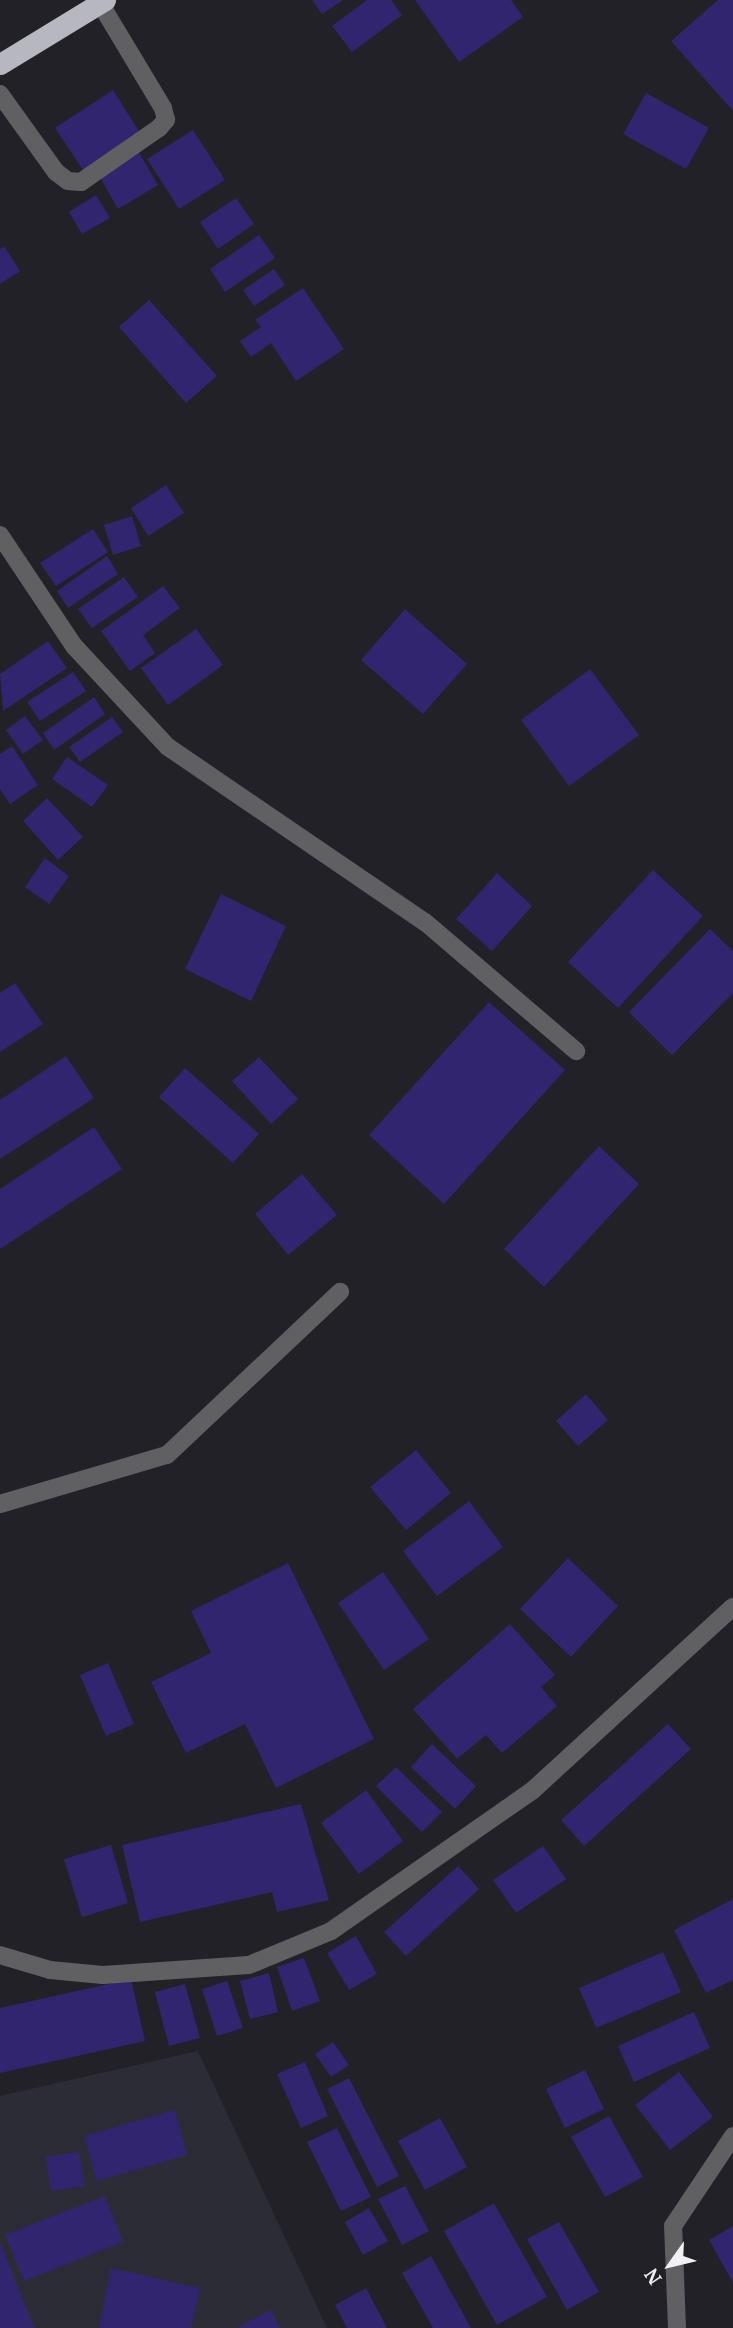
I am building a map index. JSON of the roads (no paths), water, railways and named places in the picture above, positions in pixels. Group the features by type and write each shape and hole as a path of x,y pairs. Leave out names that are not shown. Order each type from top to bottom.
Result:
{"highway":[{"path":"0,64 102,2"}],"street":[{"path":"0,94 55,172 68,181 80,182 159,128 166,120 163,108 102,2"},
{"path":"0,535 74,646 168,747 425,922 576,1051"},
{"path":"0,1504 167,1455 340,1292"},
{"path":"0,1955 50,1970 103,1975 249,1965 331,1931 533,1790 733,1607"},
{"path":"677,2328 673,2226 733,2136"}]}
